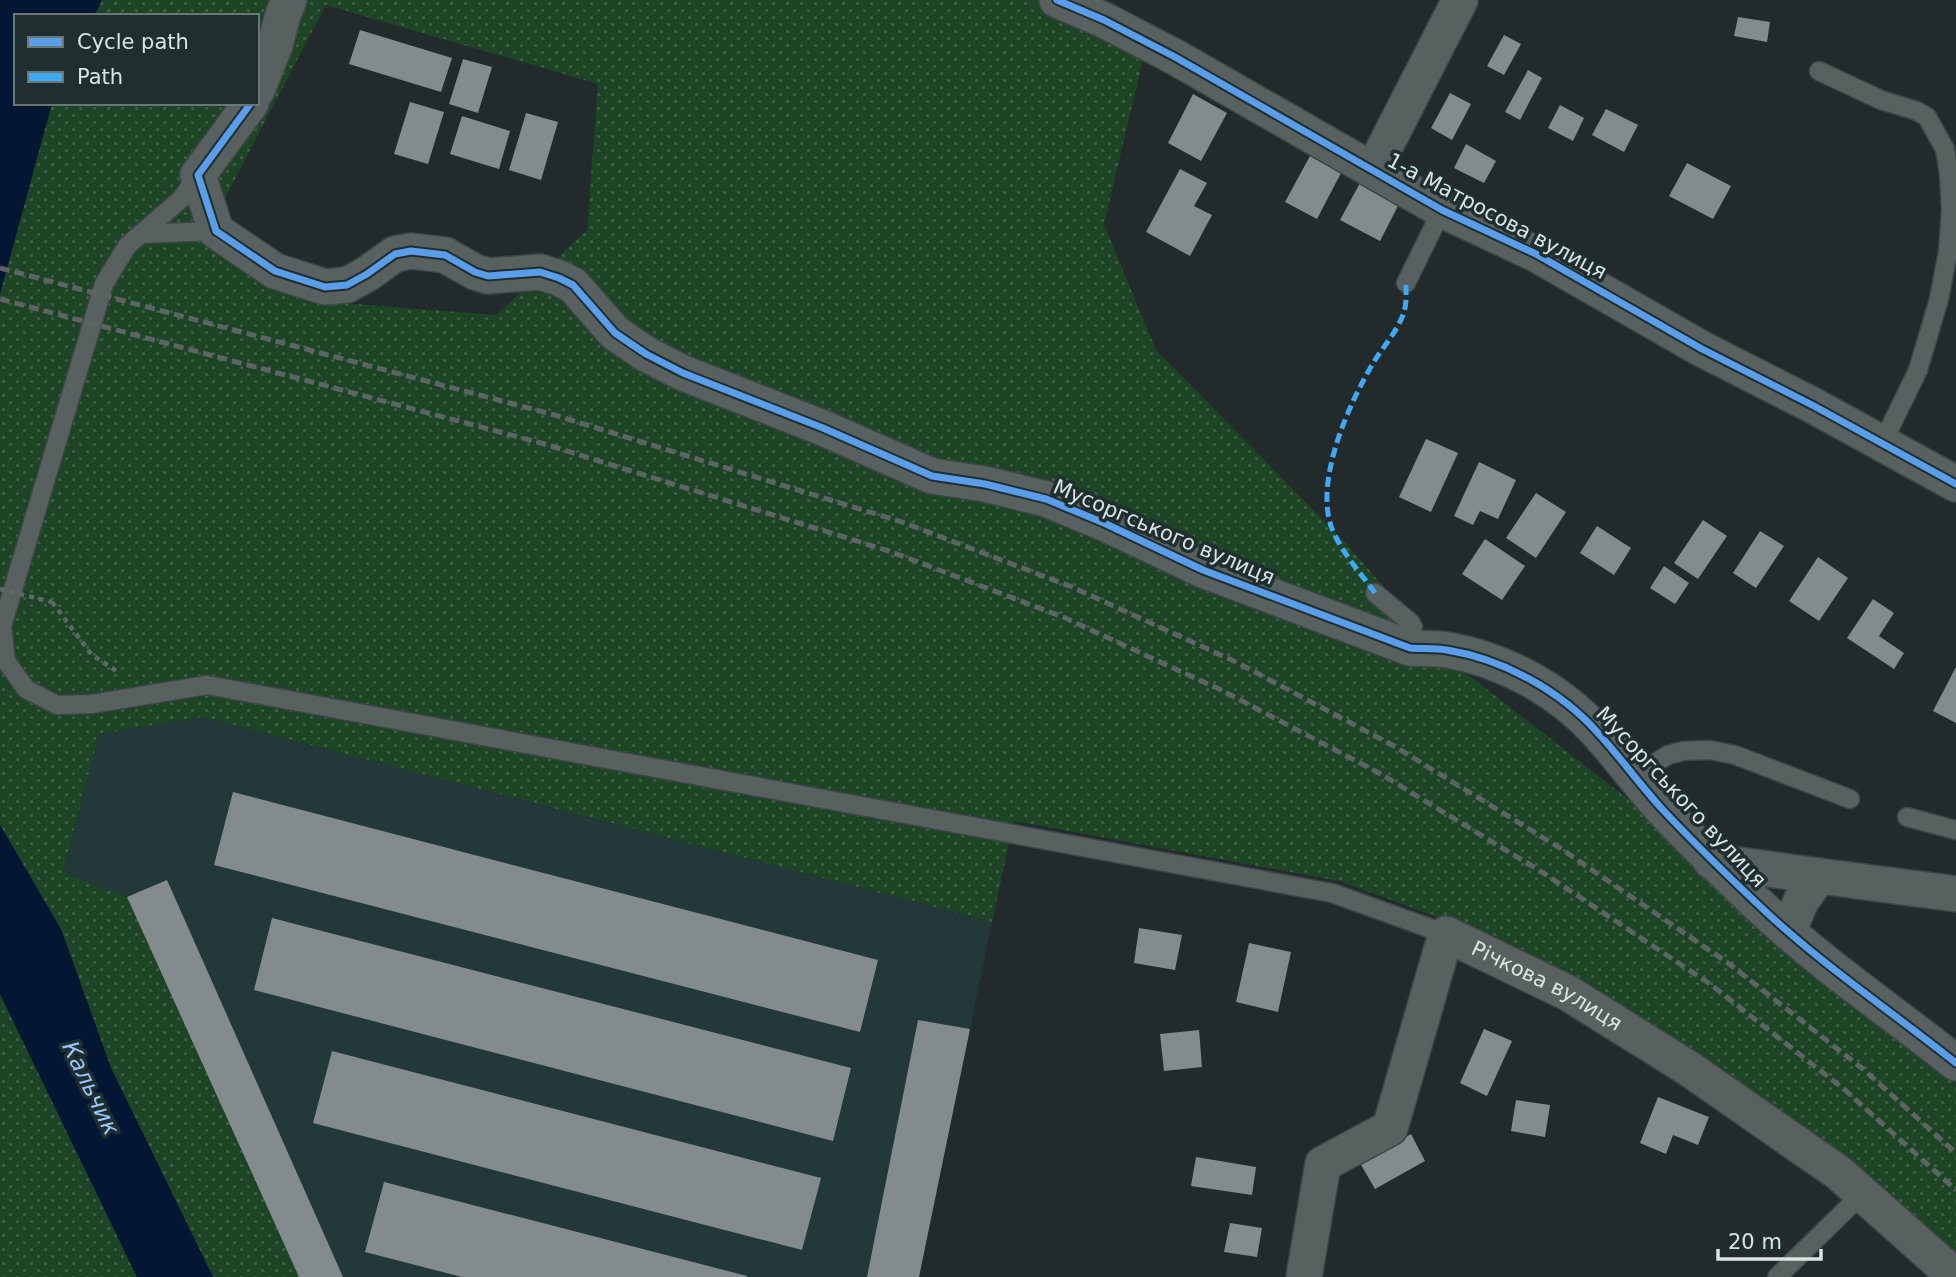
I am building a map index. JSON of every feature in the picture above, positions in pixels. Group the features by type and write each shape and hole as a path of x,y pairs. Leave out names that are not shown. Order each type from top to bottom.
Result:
{"street":[{"path":"259,85 289,0"},
{"name":"1-а Матросова вулиця","path":"1057,0 1104,20 1175,57 1442,210 1536,254 1702,349 1814,405 1956,484"},
{"path":"1373,170 1460,0"},
{"path":"216,231 198,175 250,105"},
{"name":"Мусоргського вулиця","path":"216,231 275,271 325,288 347,285 395,254 411,251 445,255 475,272 488,276 540,272 559,278 572,285 615,333 646,354 683,373 823,428 932,475 985,484 1046,499 1203,570 1410,648 1447,650 1481,658 1539,685 1574,709 1597,731 1662,809 1712,861 1788,932 1956,1063"},
{"path":"1712,861 1956,894"},
{"path":"1788,932 1801,901 1819,876"},
{"name":"Річкова вулиця","path":"1304,1277 1323,1164 1390,1128 1446,934 1579,999 1688,1068 1839,1172 1956,1277"}],"lane":[{"path":"1819,71 1881,100 1917,111 1927,117 1945,149 1950,174 1948,252 1939,299 1918,370 1882,444"},
{"path":"198,175 182,198 127,246 104,284 2,626 6,661 26,689 57,705 92,704 207,685 1332,893 1446,934"},
{"path":"1406,284 1442,210"},
{"path":"140,234 216,231"},
{"path":"1375,593 1411,623 1413,627 1410,648"},
{"path":"1634,776 1668,755 1683,751 1710,750 1735,755 1850,799"},
{"path":"1907,817 1956,830"},
{"path":"1777,1277 1863,1194"}],"path":[{"path":"0,589 52,602 92,655"}],"shaded area":[{"path":"203,717 992,922 919,1277 299,1277 63,874 99,734"}],"green space":[{"path":"102,0 1047,0 1146,47 1104,224 1156,350 1347,544 1439,652 1700,855 1956,1069 1956,1260 1454,923 1339,881 1014,821 992,922 203,717 99,734 63,873 127,897 299,1277 213,1277 111,1068 61,929 0,825 0,294 51,105 259,105 259,14 95,14","holes":["326,5 598,84 587,230 496,315 317,301 202,242"]},
{"path":"0,994 123,1247 137,1277 0,1277"}],"water":[{"path":"0,0 102,0 95,14 14,14 14,105 51,105 0,294"},
{"name":"Кальчик","path":"0,825 61,929 111,1068 213,1277 137,1277 0,994"}],"building":[{"path":"1738,17 1770,22 1767,42 1734,36"},
{"path":"360,30 452,58 441,92 349,64"},
{"path":"1504,35 1521,44 1504,75 1487,66"},
{"path":"463,59 492,67 478,113 449,104"},
{"path":"1528,70 1542,78 1520,120 1505,112"},
{"path":"1450,93 1471,104 1452,140 1431,128"},
{"path":"1193,94 1227,113 1201,161 1168,143"},
{"path":"410,102 444,112 428,164 394,154"},
{"path":"1560,105 1584,118 1573,141 1548,128"},
{"path":"1606,109 1638,125 1624,152 1592,135"},
{"path":"526,113 558,122 541,180 509,170"},
{"path":"462,116 510,131 499,169 450,154"},
{"path":"1466,144 1496,161 1484,183 1454,168"},
{"path":"1310,156 1341,173 1317,219 1285,202"},
{"path":"1687,163 1731,186 1713,219 1669,196"},
{"path":"1180,169 1207,183 1194,206 1212,215 1190,256 1146,232"},
{"path":"1360,183 1399,204 1380,241 1340,220"},
{"path":"1426,439 1458,453 1431,512 1399,497"},
{"path":"1479,462 1516,480 1498,519 1480,511 1473,525 1454,516"},
{"path":"1536,493 1566,512 1536,558 1506,538"},
{"path":"1703,520 1727,536 1698,579 1674,563"},
{"path":"1597,526 1631,548 1614,575 1580,553"},
{"path":"1760,531 1784,546 1756,588 1733,573"},
{"path":"1485,539 1525,566 1502,600 1462,574"},
{"path":"1818,557 1848,578 1819,621 1789,601"},
{"path":"1664,566 1689,583 1675,604 1650,588"},
{"path":"1873,599 1894,613 1879,636 1904,653 1894,669 1847,638"},
{"path":"1956,667 1956,723 1933,711"},
{"path":"233,792 878,960 860,1032 214,865"},
{"path":"167,880 343,1277 299,1277 127,897"},
{"path":"272,918 851,1068 833,1141 254,990"},
{"path":"1139,928 1182,935 1175,970 1134,963"},
{"path":"1249,943 1291,952 1278,1012 1236,1002"},
{"path":"918,1020 970,1029 919,1277 867,1277"},
{"path":"1484,1029 1512,1041 1487,1096 1460,1083"},
{"path":"1199,1030 1202,1067 1164,1071 1160,1034"},
{"path":"332,1051 821,1178 802,1250 313,1123"},
{"path":"1658,1097 1709,1117 1698,1145 1673,1135 1666,1154 1640,1143"},
{"path":"1516,1100 1550,1105 1545,1137 1511,1131"},
{"path":"1411,1134 1425,1161 1375,1189 1360,1163"},
{"path":"1196,1157 1256,1167 1252,1195 1191,1186"},
{"path":"384,1182 747,1277 462,1277 365,1252"},
{"path":"1230,1223 1262,1228 1257,1257 1224,1252"}],"railway":[{"path":"0,268 551,414 902,522 1072,587 1236,662 1394,746 1560,848 1728,963 1863,1069 1956,1153"},
{"path":"0,299 541,443 889,551 1063,617 1223,691 1379,773 1545,874 1710,984 1845,1090 1956,1190"}],"marked path":[{"path":"1375,593 1345,553 1331,526 1327,507 1328,486 1331,463 1355,396 1403,315 1406,283"}],"cycle path":[{"path":"1057,0 1104,20 1175,57 1442,210 1536,254 1702,349 1814,406 1956,484"},
{"path":"250,105 198,175 216,231 275,271 325,287 347,285 395,254 411,251 445,255 475,272 488,276 540,272 559,278 573,285 615,333 646,354 683,373 823,428 932,476 985,484 1046,499 1203,570 1410,648 1442,649 1468,654 1510,669 1549,691 1583,718 1675,823 1788,931 1834,970 1956,1063"}]}
